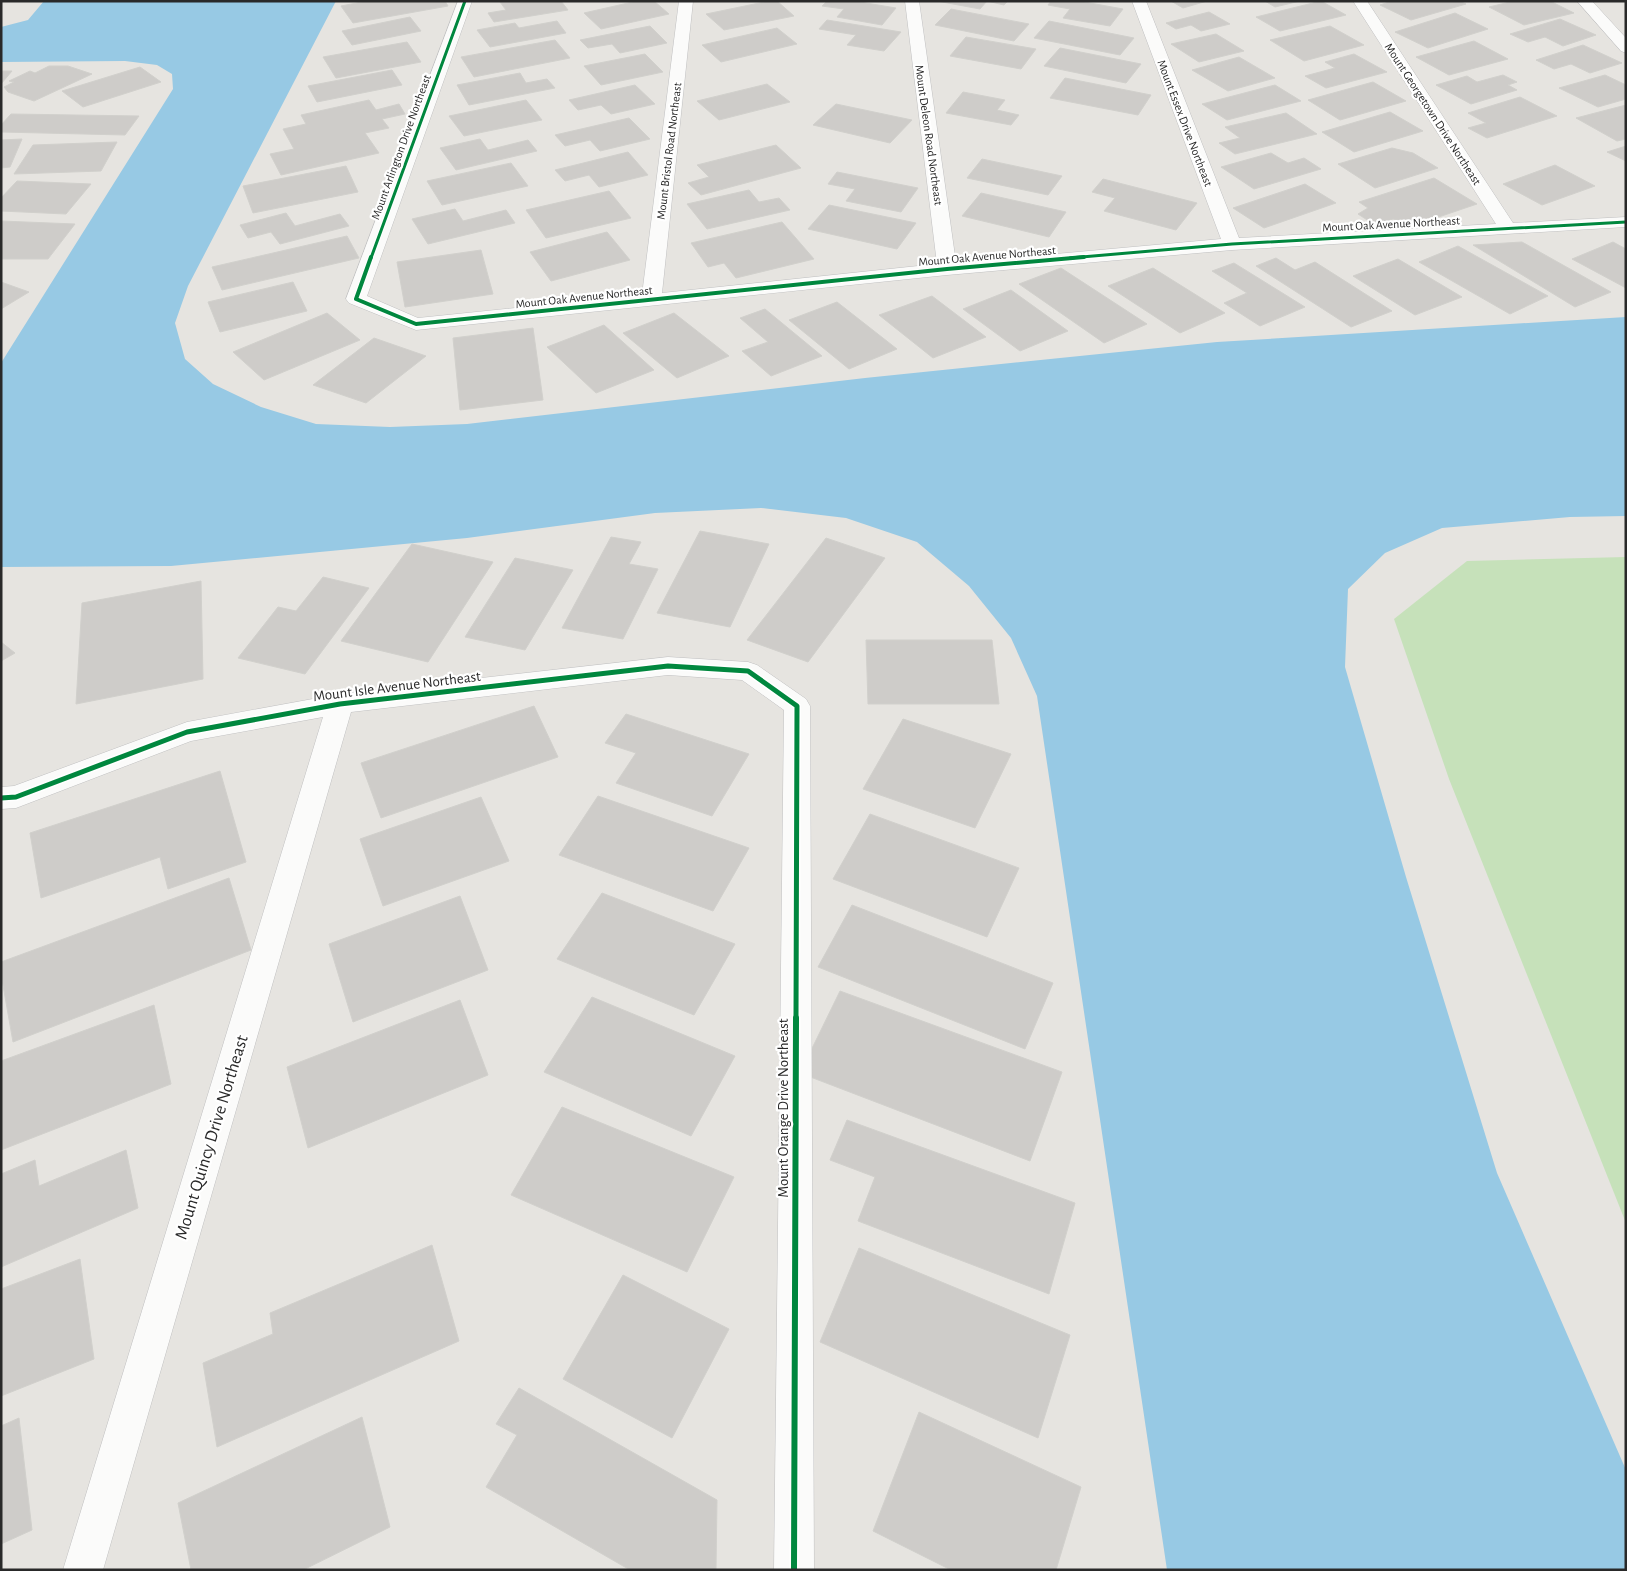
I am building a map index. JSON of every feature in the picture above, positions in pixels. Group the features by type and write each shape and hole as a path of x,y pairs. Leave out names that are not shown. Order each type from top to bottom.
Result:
{"street":[{"name":"Mount Arlington Drive Northeast","path":"356,299 465,1"},
{"name":"Mount Bristol Road Northeast","path":"652,300 686,1"},
{"name":"Mount Deleon Road Northeast","path":"912,1 947,268"},
{"name":"Mount Essex Drive Northeast","path":"1139,1 1232,244"},
{"name":"Mount Georgetown Drive Northeast","path":"1360,1 1507,227"},
{"path":"1584,1 1626,48"},
{"name":"Mount Oak Avenue Northeast","path":"356,299 416,324 947,268 1232,244 1507,227 1626,222"},
{"name":"Mount Isle Avenue Northeast","path":"1,798 16,797 187,732 340,704 668,666 748,671"},
{"name":"Mount Orange Drive Northeast","path":"748,671 797,706 794,1570"},
{"name":"Mount Quincy Drive Northeast","path":"83,1570 340,704"}],"green space":[{"path":"1626,557 1626,1223 1449,779 1394,619 1467,561"}],"water":[{"path":"44,1 336,1 188,286 175,323 185,359 213,384 261,407 316,424 390,427 467,424 865,378 1217,342 1626,317 1626,516 1570,517 1442,528 1385,553 1348,589 1345,667 1406,877 1497,1173 1626,1470 1626,1570 1167,1570 1037,696 1011,638 969,586 917,542 846,518 761,508 655,513 467,538 171,566 1,567 1,363 173,89 172,74 157,65 125,61 1,62 1,27 28,20"}],"building":[{"path":"367,1 445,1 448,6 353,23 341,6"},
{"path":"504,1 561,1 568,10 494,22 488,13 506,10 500,2"},
{"path":"637,1 654,1 669,14 601,29 584,13"},
{"path":"777,1 794,16 724,30 706,14"},
{"path":"827,1 854,1 896,8 882,25 837,17 844,9 822,6"},
{"path":"937,1 987,1 980,9"},
{"path":"987,1 1008,1 1004,5"},
{"path":"1051,1 1079,1 1123,9 1110,26 1063,18 1070,9 1048,5"},
{"path":"1171,1 1207,1 1183,8"},
{"path":"1265,1 1300,1 1275,7"},
{"path":"1321,1 1346,15 1280,31 1256,17"},
{"path":"1392,1 1459,1 1466,4 1411,20 1380,5"},
{"path":"1514,1 1550,1 1574,13 1524,25 1489,7"},
{"path":"951,9 1029,24 1014,41 935,25"},
{"path":"1209,12 1230,24 1201,31 1191,25 1176,29 1166,23"},
{"path":"1455,13 1488,29 1428,48 1395,32"},
{"path":"410,17 421,31 352,45 342,31"},
{"path":"1560,19 1596,35 1563,46 1545,37 1528,42 1510,34"},
{"path":"827,20 901,32 884,51 847,45 856,35 819,29"},
{"path":"557,21 566,33 490,47 477,30 515,23 519,28"},
{"path":"1049,21 1134,38 1120,55 1034,38"},
{"path":"650,26 667,43 620,53 612,44 588,48 580,40"},
{"path":"1330,26 1364,45 1304,61 1270,40"},
{"path":"777,28 797,44 721,62 702,45"},
{"path":"1216,34 1244,51 1199,62 1171,44"},
{"path":"966,37 1036,49 1021,69 950,56"},
{"path":"555,40 570,58 474,77 461,57"},
{"path":"1474,41 1508,59 1449,75 1416,57"},
{"path":"407,42 421,62 336,78 323,57"},
{"path":"1583,45 1622,63 1590,73 1571,64 1554,69 1536,60"},
{"path":"1060,48 1141,64 1126,83 1044,66"},
{"path":"645,54 663,72 601,85 584,66"},
{"path":"1354,54 1387,72 1326,88 1305,76 1335,68 1325,62"},
{"path":"1239,57 1275,78 1228,91 1192,70"},
{"path":"49,66 68,66 92,74 34,101 8,92 4,87 14,82 9,81 30,71 35,73"},
{"path":"140,67 161,82 83,107 62,91"},
{"path":"392,70 402,85 317,102 308,86"},
{"path":"1,71 12,71 1,84"},
{"path":"520,73 526,83 547,79 555,88 469,105 457,85"},
{"path":"1503,75 1517,82 1508,85 1517,90 1471,104 1436,85 1467,76 1477,82"},
{"path":"1605,75 1626,85 1626,99 1598,107 1559,88"},
{"path":"1065,78 1151,95 1138,115 1050,98"},
{"path":"1373,82 1406,101 1340,120 1308,100"},
{"path":"767,84 790,102 719,120 697,101"},
{"path":"635,85 655,104 611,114 601,105 578,110 569,100"},
{"path":"1275,85 1301,101 1227,120 1202,104"},
{"path":"963,92 1005,100 997,110 1019,115 1011,125 946,113"},
{"path":"1520,97 1557,116 1487,138 1468,128 1486,123 1468,113"},
{"path":"369,100 376,110 399,104 405,114 382,119 389,128 365,133 379,153 281,175 270,154 294,149 283,129 306,124 301,115"},
{"path":"526,100 542,120 464,136 449,116"},
{"path":"836,104 912,120 890,143 813,125"},
{"path":"1626,105 1626,139 1617,141 1576,118"},
{"path":"1390,112 1423,131 1354,152 1322,132"},
{"path":"1286,113 1317,134 1235,154 1219,143 1240,138 1225,127"},
{"path":"11,114 139,116 125,135 1,132 1,125"},
{"path":"629,118 650,139 600,151 590,140 565,146 555,135"},
{"path":"22,139 10,167 1,168 1,140"},
{"path":"480,139 488,150 528,140 537,151 456,170 440,148"},
{"path":"117,142 101,171 14,174 33,145"},
{"path":"776,145 801,168 701,195 688,183 709,177 697,165"},
{"path":"1626,146 1626,161 1607,152"},
{"path":"1392,148 1413,153 1438,168 1375,188 1338,164"},
{"path":"628,152 648,175 599,187 589,175 565,181 555,170"},
{"path":"1271,153 1288,163 1304,158 1321,169 1254,189 1221,167"},
{"path":"982,159 1062,176 1048,195 967,178"},
{"path":"511,163 528,186 442,205 427,181"},
{"path":"1555,165 1595,186 1542,205 1503,184"},
{"path":"346,166 358,192 253,213 243,186"},
{"path":"837,172 918,188 901,212 846,201 855,189 828,184"},
{"path":"1434,178 1477,204 1418,224 1393,219 1375,225 1358,214 1368,208 1359,202"},
{"path":"1103,179 1197,203 1176,230 1104,211 1115,198 1092,192"},
{"path":"17,181 91,184 66,214 1,211 1,198"},
{"path":"1305,184 1336,203 1264,228 1233,208"},
{"path":"749,190 759,202 779,198 790,210 707,229 687,204"},
{"path":"609,191 631,218 546,238 526,210"},
{"path":"981,193 1066,212 1049,237 962,216"},
{"path":"829,205 916,223 897,249 808,229"},
{"path":"455,209 463,221 506,210 515,223 428,244 412,219"},
{"path":"286,213 295,226 340,214 349,226 280,244 271,232 248,238 240,225"},
{"path":"1,221 75,224 48,259 1,259"},
{"path":"782,222 814,259 736,278 724,263 708,267 691,243"},
{"path":"607,232 630,260 551,281 530,252"},
{"path":"347,236 359,258 222,290 212,267"},
{"path":"1522,242 1611,292 1575,307 1473,245"},
{"path":"1613,242 1626,249 1626,288 1572,259"},
{"path":"1458,246 1548,296 1510,314 1419,262"},
{"path":"481,250 493,294 405,307 397,262"},
{"path":"1276,258 1295,270 1315,262 1392,311 1351,327 1256,266"},
{"path":"1398,259 1462,297 1415,315 1353,276"},
{"path":"1234,263 1305,307 1260,326 1224,303 1247,293 1212,271"},
{"path":"1061,268 1147,324 1104,343 1019,284"},
{"path":"1153,268 1225,313 1180,333 1108,286"},
{"path":"1,282 29,292 1,309"},
{"path":"293,282 307,311 220,332 208,302"},
{"path":"1011,290 1068,331 1020,351 963,309"},
{"path":"932,296 986,337 933,358 879,315"},
{"path":"837,302 897,349 849,369 789,320"},
{"path":"765,309 822,356 771,376 742,351 768,342 740,318"},
{"path":"327,313 360,340 264,380 233,352"},
{"path":"674,313 729,356 677,378 623,333"},
{"path":"604,325 654,370 596,393 547,347"},
{"path":"533,328 543,400 460,410 453,338"},
{"path":"374,338 426,356 366,403 313,385"},
{"path":"700,531 769,544 730,627 657,613"},
{"path":"611,537 641,542 629,564 658,569 623,639 562,628"},
{"path":"826,538 885,558 808,662 747,640"},
{"path":"412,544 493,562 428,662 341,641"},
{"path":"515,558 573,570 525,650 465,637"},
{"path":"323,577 369,588 305,674 238,658 278,607 296,611"},
{"path":"201,581 203,679 76,704 82,603"},
{"path":"866,640 992,640 999,704 868,704"},
{"path":"1,642 15,653 1,661"},
{"path":"534,706 558,757 381,818 361,763"},
{"path":"626,714 749,754 712,816 616,783 636,753 605,743"},
{"path":"903,719 1011,754 975,828 863,789"},
{"path":"220,771 246,862 168,889 160,857 41,898 30,833"},
{"path":"598,796 749,848 713,911 559,855"},
{"path":"481,797 509,861 383,906 360,839"},
{"path":"870,814 1019,868 987,937 833,879"},
{"path":"229,878 251,950 13,1042 1,974 1,962"},
{"path":"602,893 735,944 694,1015 557,959"},
{"path":"460,896 488,970 353,1022 329,944"},
{"path":"852,905 1053,983 1025,1049 818,967"},
{"path":"840,991 1062,1072 1030,1161 800,1073"},
{"path":"592,997 735,1056 691,1136 544,1072"},
{"path":"460,1000 488,1075 308,1148 287,1067"},
{"path":"154,1005 171,1084 1,1150 1,1061"},
{"path":"562,1107 734,1177 687,1272 511,1195"},
{"path":"847,1120 1075,1203 1049,1294 858,1221 875,1177 830,1160"},
{"path":"126,1150 138,1208 1,1267 1,1174 35,1160 39,1186"},
{"path":"432,1245 459,1341 217,1447 203,1363 273,1334 270,1313"},
{"path":"859,1248 1070,1335 1038,1438 820,1342"},
{"path":"80,1259 94,1359 1,1396 1,1289"},
{"path":"623,1275 729,1329 672,1438 563,1379"},
{"path":"519,1388 717,1500 716,1570 630,1570 486,1487 517,1435 496,1424"},
{"path":"919,1412 1081,1487 1056,1570 951,1570 873,1531"},
{"path":"362,1417 390,1527 303,1570 191,1570 178,1503"},
{"path":"19,1418 32,1530 1,1544 1,1426"}],"cycle path":[{"path":"465,1 356,299 416,324 947,269 1232,244 1626,222"},
{"path":"1,798 16,797 187,732 340,704 668,666 748,671 797,706 794,1570"}]}
